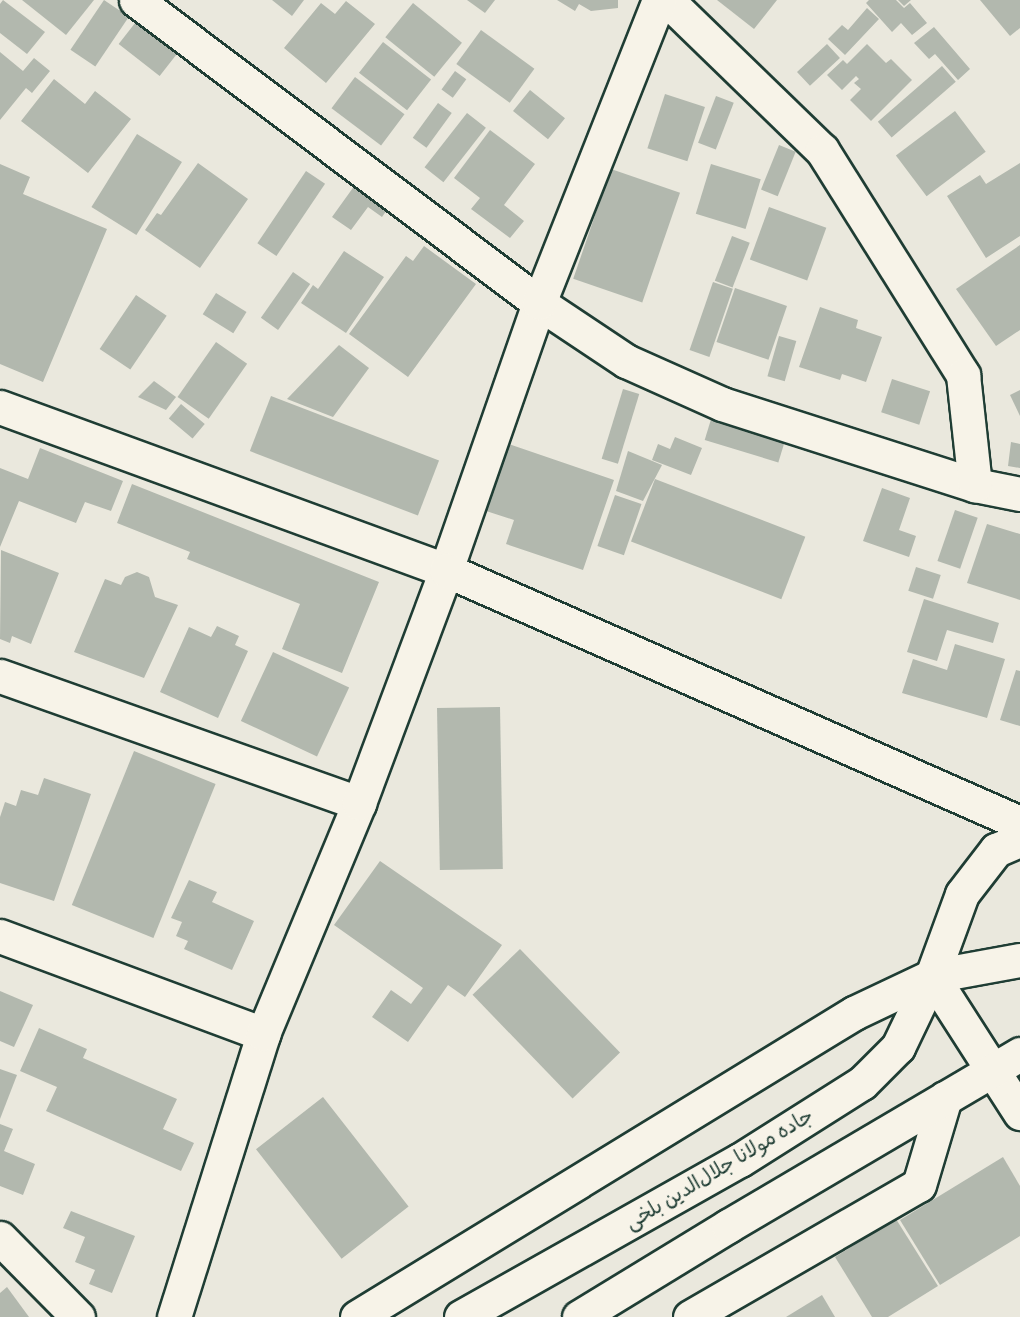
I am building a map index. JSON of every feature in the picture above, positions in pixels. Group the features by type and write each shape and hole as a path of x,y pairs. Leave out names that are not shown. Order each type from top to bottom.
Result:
{"street":[{"path":"136,0 539,303 626,361 722,404 975,485 1020,494"},
{"path":"174,1317 263,1034 359,803 446,570 539,303 659,0"},
{"path":"667,0 822,150 963,375 975,485"},
{"path":"0,407 446,570 1020,823"},
{"path":"0,676 359,803"},
{"name":"جاده مولانا جلال‌الدین بلخی","path":"461,1317 740,1160 862,1083 898,1047 932,976 962,894 996,850 1020,840"},
{"path":"0,936 263,1034"},
{"path":"357,1317 854,1013 932,976 1020,960"},
{"path":"932,976 1007,1062 1020,1113"},
{"path":"579,1317 1007,1062 1020,1027"},
{"path":"690,1317 728,1308 919,1185 945,1098"},
{"path":"0,1238 78,1317"}],"building":[{"path":"3,0 45,32 27,54 0,33 0,4"},
{"path":"22,0 94,0 66,35"},
{"path":"104,0 129,17 95,67 70,50"},
{"path":"272,0 304,0 292,16"},
{"path":"467,0 495,0 485,13"},
{"path":"557,0 618,0 618,8 591,11 579,4 575,11"},
{"path":"717,0 777,0 754,29"},
{"path":"869,0 896,0 904,8 910,3 927,23 912,35 901,23 892,32 866,3"},
{"path":"898,0 911,0 904,6"},
{"path":"980,0 1020,0 1020,28 1010,36"},
{"path":"346,1 375,24 326,83 284,48 321,3 335,14"},
{"path":"413,3 462,43 434,77 385,37"},
{"path":"867,8 879,19 845,55 828,39 842,25 848,30"},
{"path":"139,18 180,50 160,76 119,44"},
{"path":"934,27 970,69 958,80 935,54 929,59 914,43"},
{"path":"481,30 534,69 510,103 456,64"},
{"path":"383,42 431,80 407,110 359,73"},
{"path":"827,44 840,58 810,86 797,72"},
{"path":"867,44 886,63 891,59 912,80 871,121 850,100 861,89 854,83 859,79 856,76 842,90 827,75 843,60 847,64"},
{"path":"0,52 23,71 34,58 50,71 32,93 26,88 0,120"},
{"path":"942,66 956,82 892,138 878,122"},
{"path":"455,71 466,79 453,98 441,90"},
{"path":"355,77 405,114 381,145 332,108"},
{"path":"54,79 85,104 95,91 131,119 88,173 21,121"},
{"path":"530,90 565,118 548,139 513,111"},
{"path":"665,94 705,107 687,161 647,148"},
{"path":"716,96 734,103 716,149 698,143"},
{"path":"438,103 452,113 426,148 413,138"},
{"path":"955,111 986,152 927,196 896,156"},
{"path":"467,113 486,128 443,182 425,167"},
{"path":"490,130 535,164 504,205 524,221 510,238 471,209 480,198 454,178"},
{"path":"137,134 182,162 136,235 91,207"},
{"path":"779,145 796,152 778,196 761,190"},
{"path":"198,163 248,199 200,268 145,230 157,213 161,215"},
{"path":"1020,163 1020,236 986,258 947,196 980,175 986,184"},
{"path":"0,164 30,177 23,194 107,229 43,382 0,364"},
{"path":"711,164 761,179 746,229 696,214"},
{"path":"611,169 680,193 642,302 573,279"},
{"path":"306,171 325,184 276,256 257,243"},
{"path":"360,178 393,201 382,217 368,207 351,230 332,217"},
{"path":"769,207 826,228 807,280 750,260"},
{"path":"732,236 750,243 733,288 715,281"},
{"path":"1020,245 1020,330 996,346 956,289"},
{"path":"424,246 476,284 408,377 349,334 406,256 413,261"},
{"path":"344,251 384,277 346,333 301,303 313,285 318,289"},
{"path":"293,272 310,284 278,330 261,318"},
{"path":"713,282 733,289 709,357 690,350"},
{"path":"735,288 787,306 768,360 716,342"},
{"path":"216,293 247,312 233,333 203,314"},
{"path":"136,295 167,316 130,370 100,349"},
{"path":"820,307 858,320 856,328 882,337 866,382 842,374 840,380 799,367"},
{"path":"779,336 796,341 785,381 767,376"},
{"path":"216,342 247,364 209,419 178,397"},
{"path":"339,345 369,368 333,417 287,399"},
{"path":"892,379 930,391 919,425 881,412"},
{"path":"154,381 176,397 166,410 138,397"},
{"path":"623,389 639,394 618,464 602,459"},
{"path":"1020,390 1020,416 1010,395"},
{"path":"271,396 439,461 418,516 250,451"},
{"path":"181,404 205,424 193,438 169,419"},
{"path":"712,416 786,439 778,462 705,440"},
{"path":"675,437 702,448 691,475 652,460 658,444 670,449"},
{"path":"1011,442 1020,444 1020,468 1008,466"},
{"path":"506,443 614,480 583,570 506,544 514,520 483,510"},
{"path":"40,448 123,481 111,511 85,502 76,523 19,501 0,547 0,468 28,479"},
{"path":"628,451 662,465 643,501 616,491"},
{"path":"655,479 805,537 781,599 631,542"},
{"path":"132,484 379,582 342,673 282,649 300,604 187,559 190,552 117,523"},
{"path":"882,488 910,498 899,530 916,536 909,557 863,541"},
{"path":"615,495 641,504 624,555 597,546"},
{"path":"955,510 978,518 960,569 937,561"},
{"path":"987,524 1020,534 1020,600 967,583"},
{"path":"1,550 59,573 31,644 12,636 10,643 0,639"},
{"path":"916,567 941,575 933,599 908,591"},
{"path":"137,572 149,577 155,597 178,605 144,678 74,652 105,579 121,585 125,577"},
{"path":"924,599 999,623 993,643 947,630 937,661 907,652"},
{"path":"217,626 239,636 235,645 248,651 218,718 160,692 189,627 211,637"},
{"path":"955,644 1005,659 987,718 902,693 913,659 947,670"},
{"path":"273,652 349,687 317,756 241,721"},
{"path":"1016,670 1020,671 1020,726 1000,720"},
{"path":"500,707 503,869 440,870 437,708"},
{"path":"134,751 216,784 153,938 72,905"},
{"path":"44,778 91,794 54,901 0,883 0,817 5,802 16,806 21,790 38,795"},
{"path":"380,861 502,945 465,997 448,985 408,1042 372,1017 391,990 411,1004 423,988 334,925"},
{"path":"189,880 217,892 212,902 254,921 232,970 184,949 188,941 176,936 182,922 171,918"},
{"path":"520,949 620,1053 573,1098 473,995"},
{"path":"0,991 33,1005 14,1047 0,1041"},
{"path":"39,1028 87,1049 83,1058 177,1099 163,1129 194,1143 181,1171 46,1111 57,1087 20,1071"},
{"path":"0,1069 17,1075 0,1119"},
{"path":"323,1097 409,1207 342,1259 256,1149"},
{"path":"0,1124 13,1129 4,1151 35,1164 23,1195 0,1186"},
{"path":"1003,1157 1020,1186 1020,1236 940,1285 900,1220"},
{"path":"71,1211 135,1236 112,1293 89,1284 95,1270 75,1262 85,1237 63,1228"},
{"path":"896,1219 938,1286 888,1317 872,1317 835,1257"},
{"path":"7,1287 29,1317 0,1317 0,1293"},
{"path":"822,1295 835,1317 786,1317"}]}
